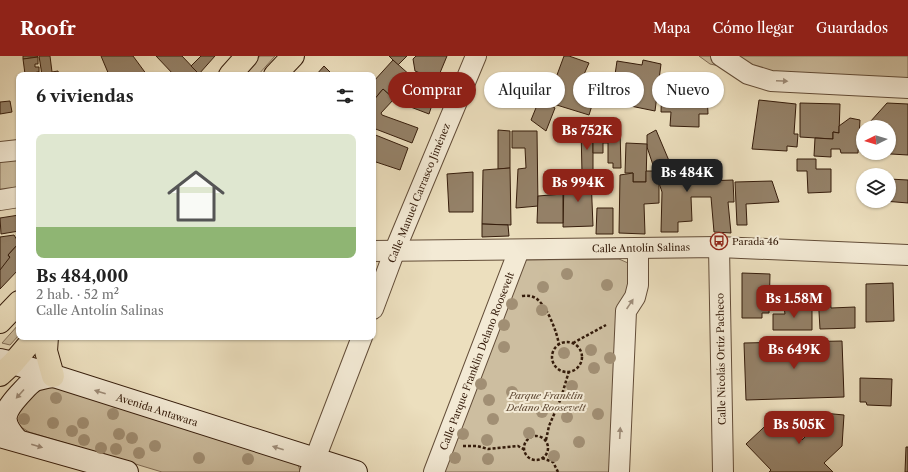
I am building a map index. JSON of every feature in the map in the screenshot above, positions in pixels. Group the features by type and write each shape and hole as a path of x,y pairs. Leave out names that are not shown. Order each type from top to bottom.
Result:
{"highway":[{"path":"233,72 248,56"},
{"path":"278,72 293,56"},
{"path":"0,322 16,305"},
{"path":"4,366 31,340"},
{"path":"47,340 46,351 53,376"}],"street":[{"name":"Calle Manuel Carrasco Jiménez","path":"376,301 395,250 476,56"},
{"path":"721,56 748,74 771,81 908,88"},
{"path":"0,152 16,150"},
{"path":"0,200 16,198"},
{"name":"Calle Antolín Salinas","path":"376,250 519,250 719,247 908,255"},
{"name":"Calle Nicolás Ortiz Pacheco","path":"719,247 723,472"},
{"path":"619,472 626,311 635,297 638,285 638,248"},
{"name":"Calle Parque Franklin Delano Roosevelt","path":"434,472 519,250"},
{"path":"312,466 361,340"},
{"name":"Avenida Antawara","path":"4,366 53,376 312,466 356,472"},
{"path":"53,376 32,381 8,408 6,417 8,438 127,472"}],"path":[{"path":"501,298 528,295 536,298 545,308 558,336 559,345"},
{"path":"573,343 580,350 582,359 578,367 569,371 560,369 554,362 553,353 559,345 563,342 573,343 592,332 626,318"},
{"path":"542,458 545,456 548,448 546,441 549,426 561,398 569,371"},
{"path":"525,450 526,442 532,436 540,436 546,441"},
{"path":"444,446 477,446 488,449 518,446 525,450 531,458 542,458 553,462 558,472"}],"green space":[{"path":"260,56 275,56 261,72 246,72"},
{"path":"699,56 908,56 908,78 819,79 724,67 710,64"},
{"path":"16,159 16,188 0,191 0,162"},
{"name":"Parque Franklin Delano Roosevelt","path":"619,259 628,263 633,268 616,472 442,472 525,260"},
{"path":"16,327 16,338 10,345 2,343"},
{"path":"44,383 294,461 299,467 300,472 162,472 29,432 16,424 16,418 25,402"}],"building":[{"path":"23,56 37,56 38,57 23,59"},
{"path":"39,56 50,56 52,72 42,72"},
{"path":"101,56 133,56 145,72 108,72"},
{"path":"156,56 182,56 197,72 171,72"},
{"path":"201,56 215,56 201,72 197,72 191,66"},
{"path":"389,56 407,56 398,65"},
{"path":"416,56 447,56 440,72 415,71 413,59"},
{"path":"564,56 569,56 589,63 585,72 573,72 573,108 591,108 589,115 565,108 565,72 558,72"},
{"path":"38,57 38,64 35,64 35,67 39,67 39,72 25,72 23,59"},
{"path":"393,60 406,72 388,72 388,94 383,89 376,97 376,79"},
{"path":"643,60 661,64 660,72 652,72 652,108 655,108 655,111 640,108 644,108 644,72 615,72 617,61 642,65"},
{"path":"324,66 330,72 319,72"},
{"path":"383,89 388,94 388,105 381,113 382,115 418,128 412,143 376,129 376,97"},
{"path":"759,100 796,104 794,134 798,134 797,147 787,146 787,151 752,149"},
{"path":"10,101 12,112 0,114 0,102"},
{"path":"800,103 840,104 839,133 833,132 833,139 800,137"},
{"path":"887,103 908,104 908,155 896,154 896,120 872,120"},
{"path":"413,108 431,108 429,114"},
{"path":"536,108 555,108 546,131 531,120"},
{"path":"661,108 708,108 708,114 699,114 699,127 670,126 671,112 661,112"},
{"path":"850,118 860,120 856,120 856,153 841,153 840,149 831,149 831,157 814,156 815,138 833,139 833,132 839,133 839,126"},
{"path":"581,129 593,130 593,173 582,173"},
{"path":"498,130 510,131 510,168 498,169"},
{"path":"593,130 620,130 621,168 613,168 613,163 608,163 608,143 603,143 603,153 593,153"},
{"path":"656,130 678,182 733,180 734,202 728,202 731,233 714,232 711,197 691,197 692,221 678,222 678,232 661,232 662,192 647,147 647,135"},
{"path":"512,131 537,131 538,206 516,208 518,169 526,168 525,148 512,148"},
{"path":"376,135 408,148 400,170 376,162"},
{"path":"626,143 647,144 646,182 633,182 633,173 625,173"},
{"path":"797,159 816,159 816,169 831,169 831,192 808,193 807,171 797,171"},
{"path":"510,168 511,225 482,224 483,170"},
{"path":"646,171 653,171 659,182 659,203 644,204 645,234 619,233 620,175 633,173 633,182 646,182"},
{"path":"473,172 473,212 449,212 447,174"},
{"path":"591,177 593,226 563,227 564,179"},
{"path":"896,179 908,180 908,203 896,202"},
{"path":"772,181 779,202 746,204 747,225 737,225 735,182"},
{"path":"563,194 563,223 537,223 538,196"},
{"path":"597,208 613,208 613,234 596,234"},
{"path":"16,215 16,232 1,234 0,218"},
{"path":"482,224 508,225 509,236 482,237"},
{"path":"14,235 16,238 16,246 8,255 10,258 0,271 0,237"},
{"path":"16,246 16,272 0,289 0,270 10,257 8,255"},
{"path":"742,273 770,274 769,313 762,313 762,318 742,318"},
{"path":"893,283 894,321 866,322 866,284"},
{"path":"830,294 831,308 855,307 855,328 820,329 818,295"},
{"path":"784,307 812,307 812,330 773,330 773,314 785,314"},
{"path":"842,341 844,397 746,400 744,343"},
{"path":"860,378 892,379 891,406 867,405 866,402 860,402"},
{"path":"813,412 844,415 842,446 824,463 833,472 769,472 771,470 746,444 778,414 802,440 813,429"},
{"path":"906,447 908,447 908,472 905,472"}],"place":[{"name":"Parada 46","path":"719,241"}]}
